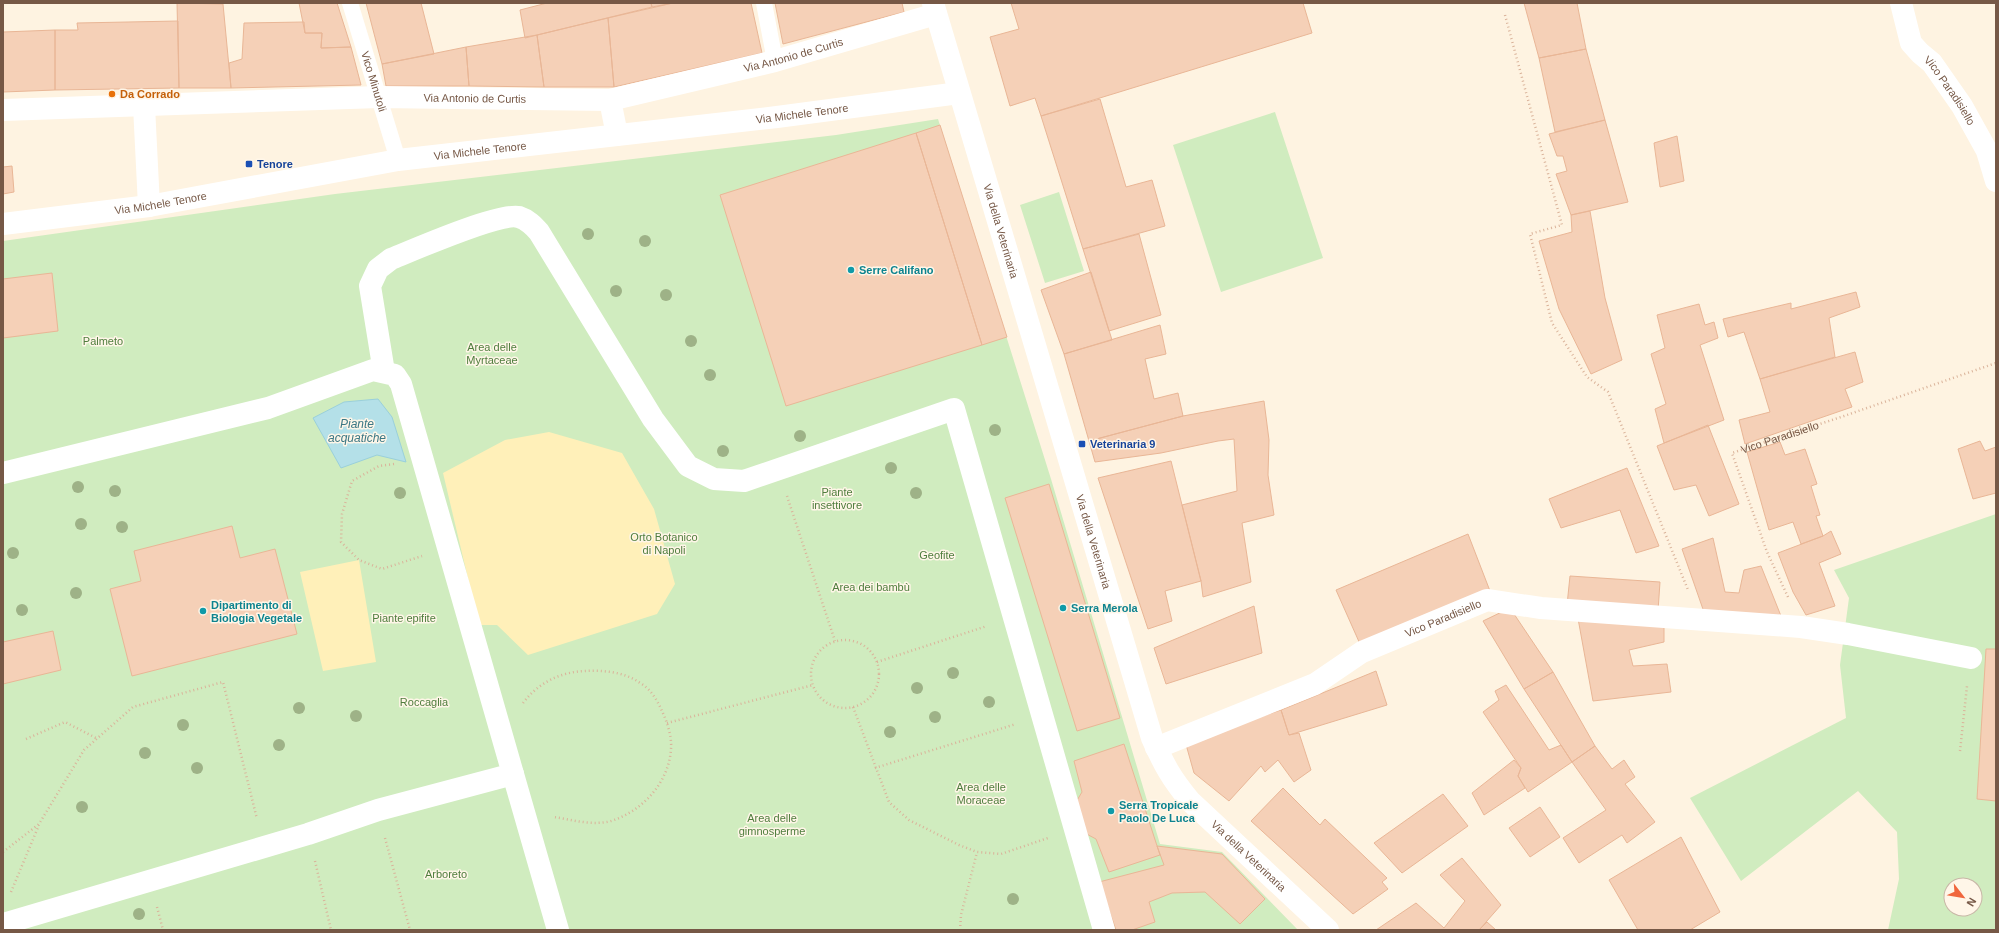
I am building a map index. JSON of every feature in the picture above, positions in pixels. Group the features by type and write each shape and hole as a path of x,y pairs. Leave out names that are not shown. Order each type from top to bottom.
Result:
{"street":[{"name":"Vico Paradisiello","path":"1901,3 1911,43 1932,63 1962,106 1987,151 1996,181"},
{"name":"Via Antonio de Curtis","path":"3,110 378,97 610,100 775,62 934,9"},
{"name":"Via della Veterinaria","path":"934,9 1156,748 1173,781 1190,801 1328,930"},
{"name":"Via Michele Tenore","path":"3,224 149,206 398,160 777,117 959,92"},
{"path":"610,100 617,135"},
{"path":"144,106 149,206"},
{"path":"384,372 370,286 378,269 390,259 496,218 518,217 530,222 539,232 653,419 688,466 714,479 744,481 954,409 1104,930"},
{"path":"3,473 268,408 373,370 395,375 401,384 558,930"},
{"name":"Vico Paradisiello","path":"1156,748 1315,684 1362,652 1487,600 1541,608 1804,627"},
{"path":"1804,627 1971,658"},
{"path":"3,924 308,834 378,810 513,774"}],"lane":[{"name":"Vico Minutoli","path":"350,3 398,160"},
{"path":"764,3 775,62"}],"path":[{"path":"1505,15 1562,224 1530,234 1552,322 1587,377 1608,392 1700,620"},
{"name":"Vico Paradisiello","path":"1804,627 1767,552 1732,453 1996,363"},
{"path":"422,460 379,466 352,481 342,514 341,542 359,560 382,569 403,564 447,546"},
{"path":"778,470 835,641"},
{"path":"877,662 1014,617"},
{"path":"852,640 863,645 872,652 877,662 879,674 877,685 872,695 863,703 853,707 842,708 832,706 822,700 813,685 811,669 814,659 821,650 835,641 852,640"},
{"path":"1960,751 1971,658"},
{"path":"501,732 530,694 551,678 576,672 599,670 620,674 640,683 655,697 667,723 672,747 669,766 661,782 648,799 630,814 610,821 584,822 553,817 522,806"},
{"path":"9,897 39,824 84,750 133,708 223,682 264,847"},
{"path":"667,723 813,685"},
{"path":"853,707 889,802 909,820 958,845 977,852 1001,854 1075,828"},
{"path":"876,768 1043,716"},
{"path":"26,739 65,722 98,739"},
{"path":"378,810 410,930"},
{"path":"3,852 39,824"},
{"path":"308,834 331,930"},
{"path":"960,930 961,915 977,852"}],"green space":[{"path":"1275,112 1323,258 1221,292 1173,145"},
{"name":"Orto Botanico di Napoli","path":"938,119 1051,479 1160,844 1222,852 1298,930 3,930 3,241 335,194 836,135"},
{"path":"1059,192 1084,271 1045,283 1020,205"},
{"path":"1996,514 1996,930 1888,930 1899,879 1897,832 1858,791 1741,881 1690,798 1846,718 1840,665 1849,598 1834,570"}],"sand":[{"path":"549,432 622,453 654,509 675,584 657,614 528,655 497,625 479,625 443,473 505,440"},
{"path":"359,560 376,662 323,671 300,572"}],"water":[{"name":"Piante acquatiche","path":"378,399 392,417 406,462 377,455 341,468 313,418 344,402"}],"building":[{"path":"177,3 223,4 231,88 179,88"},
{"path":"299,3 337,3 351,47 321,48 322,33 305,33"},
{"path":"366,3 421,3 434,54 382,64"},
{"path":"547,3 651,3 652,7 525,38 520,10"},
{"path":"651,3 673,3 652,7"},
{"path":"673,3 751,3 762,53 614,87 608,18"},
{"path":"775,3 902,3 904,12 783,44"},
{"path":"1011,3 1303,3 1312,33 1041,116 1035,98 1010,106 990,37 1019,29"},
{"path":"1524,3 1577,3 1586,49 1539,58"},
{"path":"608,18 614,87 544,87 537,35"},
{"path":"178,21 179,88 55,90 55,30 78,30 77,23"},
{"path":"304,22 305,33 322,33 321,48 351,47 361,85 231,88 229,63 242,59 244,23"},
{"path":"55,30 55,90 3,92 3,32"},
{"path":"537,35 544,87 469,86 466,47"},
{"path":"466,47 469,86 386,86 382,64"},
{"path":"1586,49 1605,120 1555,132 1539,58"},
{"path":"1100,99 1126,187 1152,180 1165,226 1083,249 1041,116"},
{"path":"1605,120 1628,202 1571,215 1556,174 1567,171 1563,156 1557,156 1549,134"},
{"path":"940,125 1007,337 982,345 916,133"},
{"name":"Serre Califano","path":"916,133 982,345 786,406 720,195"},
{"path":"1677,136 1684,181 1660,187 1654,143"},
{"path":"12,166 14,192 3,194 3,167"},
{"path":"1590,211 1605,298 1622,360 1591,374 1559,309 1539,241 1572,232 1571,215"},
{"path":"1139,234 1161,315 1109,331 1083,249"},
{"path":"1091,272 1112,340 1064,354 1041,290"},
{"path":"52,273 58,331 3,338 3,279"},
{"path":"1856,292 1860,307 1829,318 1835,357 1760,379 1744,332 1728,337 1723,319 1791,303 1791,309"},
{"path":"1699,304 1705,325 1714,322 1718,338 1700,345 1724,420 1664,443 1655,409 1666,404 1651,354 1665,348 1657,315"},
{"path":"1160,325 1166,354 1145,359 1154,399 1178,393 1183,416 1089,441 1064,354"},
{"path":"1855,352 1863,382 1845,389 1852,407 1745,444 1739,420 1770,412 1760,379"},
{"path":"1264,401 1269,440 1268,475 1274,515 1242,523 1251,582 1203,597 1201,581 1182,505 1237,491 1234,439 1161,453 1095,462 1089,441 1183,416"},
{"path":"1708,425 1739,504 1709,516 1696,485 1674,490 1657,446"},
{"path":"1980,441 1985,451 1996,447 1996,493 1973,499 1958,449"},
{"path":"1780,442 1785,455 1805,449 1817,484 1811,486 1820,515 1816,516 1823,536 1801,544 1793,522 1769,530 1747,452"},
{"path":"1171,461 1201,581 1165,591 1172,621 1148,629 1098,478"},
{"path":"1627,468 1659,546 1636,553 1620,510 1561,528 1549,499"},
{"name":"Serra Merola","path":"1049,484 1120,718 1077,731 1005,498"},
{"name":"Dipartimento di Biologia Vegetale","path":"232,526 240,558 275,549 297,634 132,676 110,589 141,581 134,551"},
{"path":"1831,531 1841,554 1819,563 1835,606 1806,615 1793,592 1778,553 1823,536"},
{"path":"1468,534 1490,591 1360,644 1336,590"},
{"path":"1713,538 1725,592 1739,593 1744,570 1761,566 1781,616 1705,615 1682,549"},
{"path":"1570,576 1660,582 1658,611 1567,605"},
{"path":"1254,606 1262,653 1166,684 1154,648"},
{"path":"1510,608 1553,672 1524,689 1483,621"},
{"path":"1577,613 1664,623 1664,642 1629,650 1633,666 1667,664 1671,692 1593,701"},
{"path":"53,631 61,670 3,684 3,642"},
{"path":"1986,649 1996,649 1996,801 1977,799"},
{"path":"1376,671 1387,705 1289,735 1281,710"},
{"path":"1553,672 1595,746 1572,762 1524,689"},
{"path":"1506,685 1549,750 1561,745 1572,762 1528,792 1518,776 1521,768 1483,712 1499,700 1495,691"},
{"path":"1281,710 1289,735 1299,733 1311,770 1294,782 1278,760 1265,772 1261,766 1229,801 1194,773 1185,741"},
{"name":"Serra Tropicale Paolo De Luca","path":"1124,744 1160,855 1109,872 1096,839 1081,831 1076,802 1082,792 1074,761"},
{"path":"1595,746 1612,769 1624,760 1635,777 1625,784 1655,822 1627,843 1622,835 1579,863 1563,838 1606,810 1572,762"},
{"path":"1514,760 1521,768 1518,776 1525,788 1484,815 1472,793"},
{"path":"1283,788 1320,825 1325,819 1387,878 1382,882 1388,889 1353,914 1251,821"},
{"path":"1443,794 1468,826 1402,873 1374,843"},
{"path":"1540,807 1560,837 1530,857 1509,828"},
{"path":"1681,837 1720,912 1690,930 1638,930 1609,880"},
{"path":"1157,846 1222,854 1265,899 1240,924 1205,892 1172,893 1149,902 1155,922 1132,930 1116,930 1099,882 1164,865"},
{"path":"1462,858 1501,905 1479,930 1376,930 1416,903 1444,928 1465,901 1440,875"},
{"path":"1487,922 1496,930 1479,930"}],"place":[{"name":"Da Corrado","path":"112,94"},
{"name":"Tenore","path":"249,164"},
{"name":"Serre Califano","path":"851,270"},
{"name":"Veterinaria 9","path":"1082,444"},
{"name":"Serra Merola","path":"1063,608"},
{"name":"Dipartimento di Biologia Vegetale","path":"203,611"},
{"name":"Serra Tropicale Paolo De Luca","path":"1111,811"}],"park label":[{"name":"Palmeto","path":"103,341"},
{"name":"Area delle Myrtaceae","path":"492,353"},
{"name":"Piante insettivore","path":"837,498"},
{"name":"Geofite","path":"937,555"},
{"name":"Area dei bambù","path":"871,587"},
{"name":"Piante epifite","path":"404,618"},
{"name":"Roccaglia","path":"424,702"},
{"name":"Area delle Moraceae","path":"981,793"},
{"name":"Area delle gimnosperme","path":"772,824"},
{"name":"Arboreto","path":"446,874"}]}
